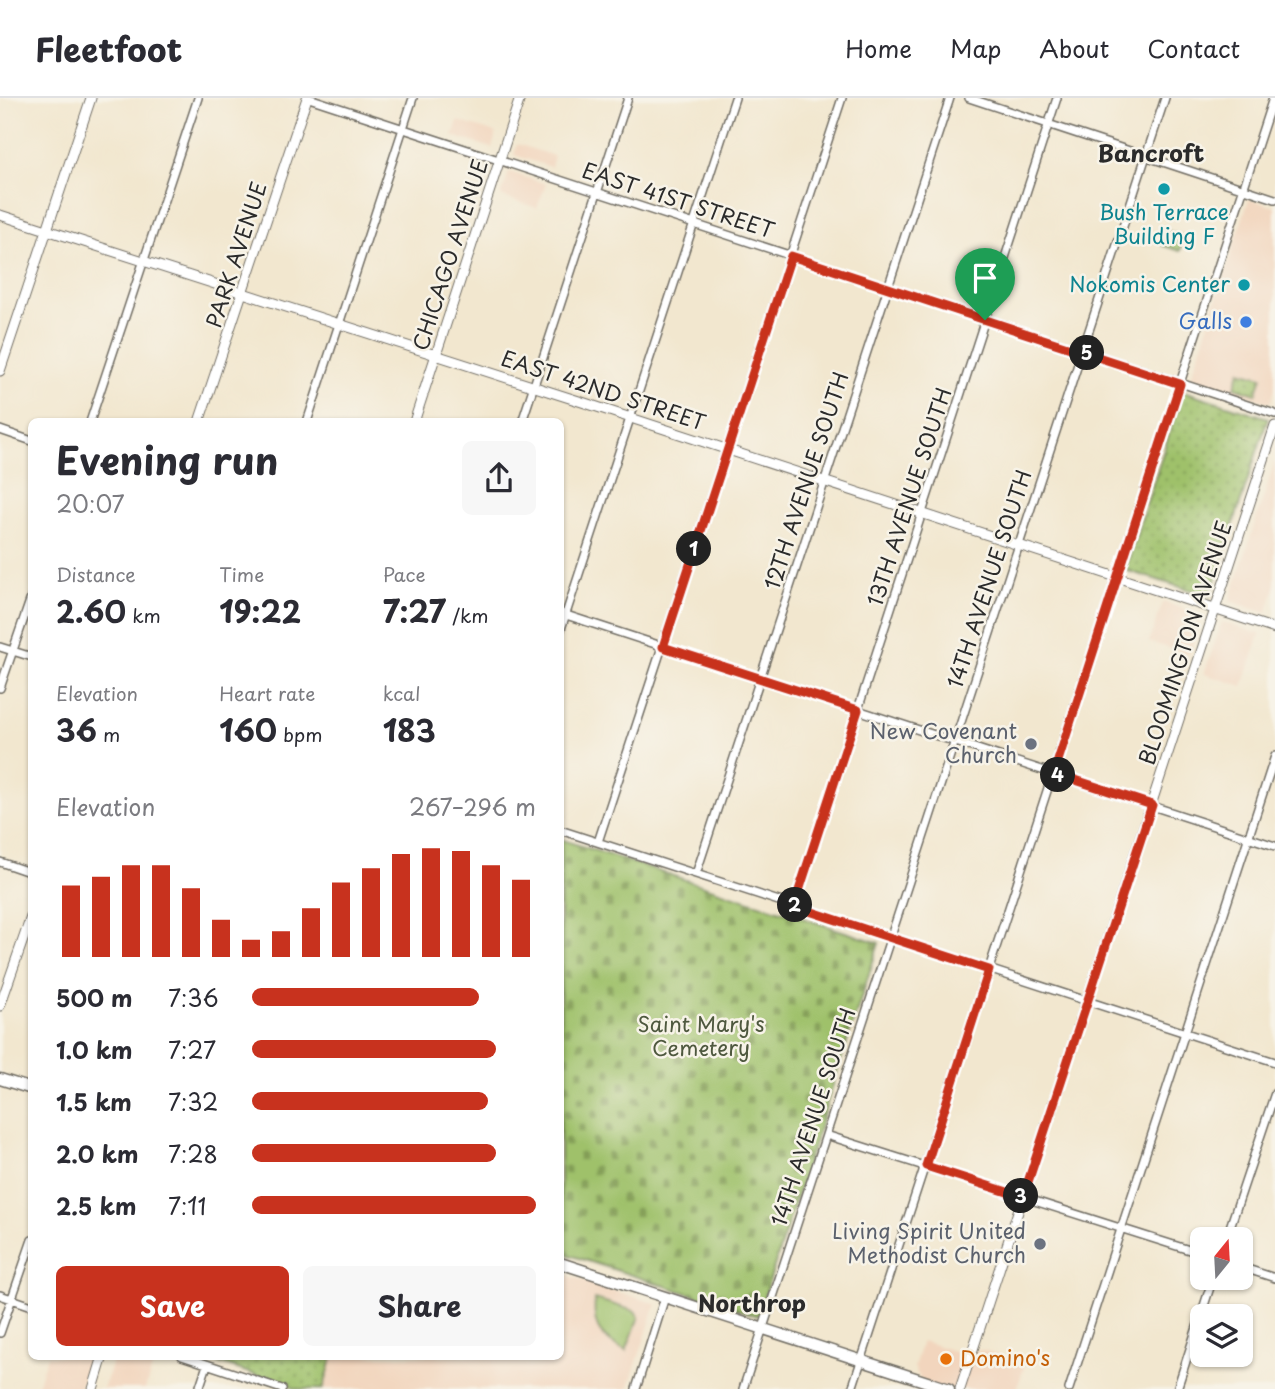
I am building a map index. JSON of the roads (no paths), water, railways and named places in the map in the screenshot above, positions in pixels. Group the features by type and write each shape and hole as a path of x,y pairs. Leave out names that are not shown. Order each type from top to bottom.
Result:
{"main road":[{"path":"0,1079 28,1088"},
{"path":"564,1264 949,1389"}],"street":[{"path":"0,370 91,98"},
{"path":"91,418 146,261 198,98"},
{"name":"EAST 41ST STREET","path":"308,98 1275,414"},
{"name":"PARK AVENUE","path":"200,418 308,98"},
{"path":"308,418 413,98"},
{"name":"CHICAGO AVENUE","path":"415,418 520,98"},
{"path":"523,418 628,98"},
{"path":"564,610 631,418 735,98"},
{"path":"598,842 842,98"},
{"name":"12TH AVENUE SOUTH","path":"696,874 950,98"},
{"path":"969,98 1275,199"},
{"name":"13TH AVENUE SOUTH","path":"794,906 1057,98"},
{"name":"14TH AVENUE SOUTH","path":"743,1389 1165,98"},
{"path":"852,1389 1273,98"},
{"name":"EAST 42ND STREET","path":"0,215 1275,629"},
{"name":"BLOOMINGTON AVENUE","path":"960,1389 1275,426"},
{"path":"0,430 28,440"},
{"path":"0,688 28,607"},
{"path":"564,613 1275,846"},
{"path":"0,647 28,656"},
{"path":"1069,1389 1275,756"},
{"path":"564,831 1275,1062"},
{"path":"0,862 28,872"},
{"path":"0,1006 28,926"},
{"path":"1230,1227 1275,1093"},
{"path":"826,1135 1190,1250"},
{"path":"0,1334 28,1252"},
{"path":"1253,1271 1275,1278"},
{"path":"1177,1389 1209,1290"},
{"path":"0,1295 28,1305"},
{"path":"636,1389 666,1297"},
{"path":"93,1389 102,1360"},
{"path":"193,1360 282,1389"},
{"path":"199,1389 207,1365"}],"place":[{"name":"Bush Terrace Building F","path":"1164,189"},
{"name":"Nokomis Center","path":"1244,285"},
{"name":"Galls","path":"1246,322"},
{"name":"New Covenant Church","path":"1031,744"},
{"name":"Living Spirit United Methodist Church","path":"1040,1244"},
{"name":"Domino's","path":"946,1359"}],"district":[{"name":"Bancroft","path":"1151,154"},
{"name":"Northrop","path":"752,1304"}],"park label":[{"name":"Saint Mary's Cemetery","path":"701,1037"}]}
